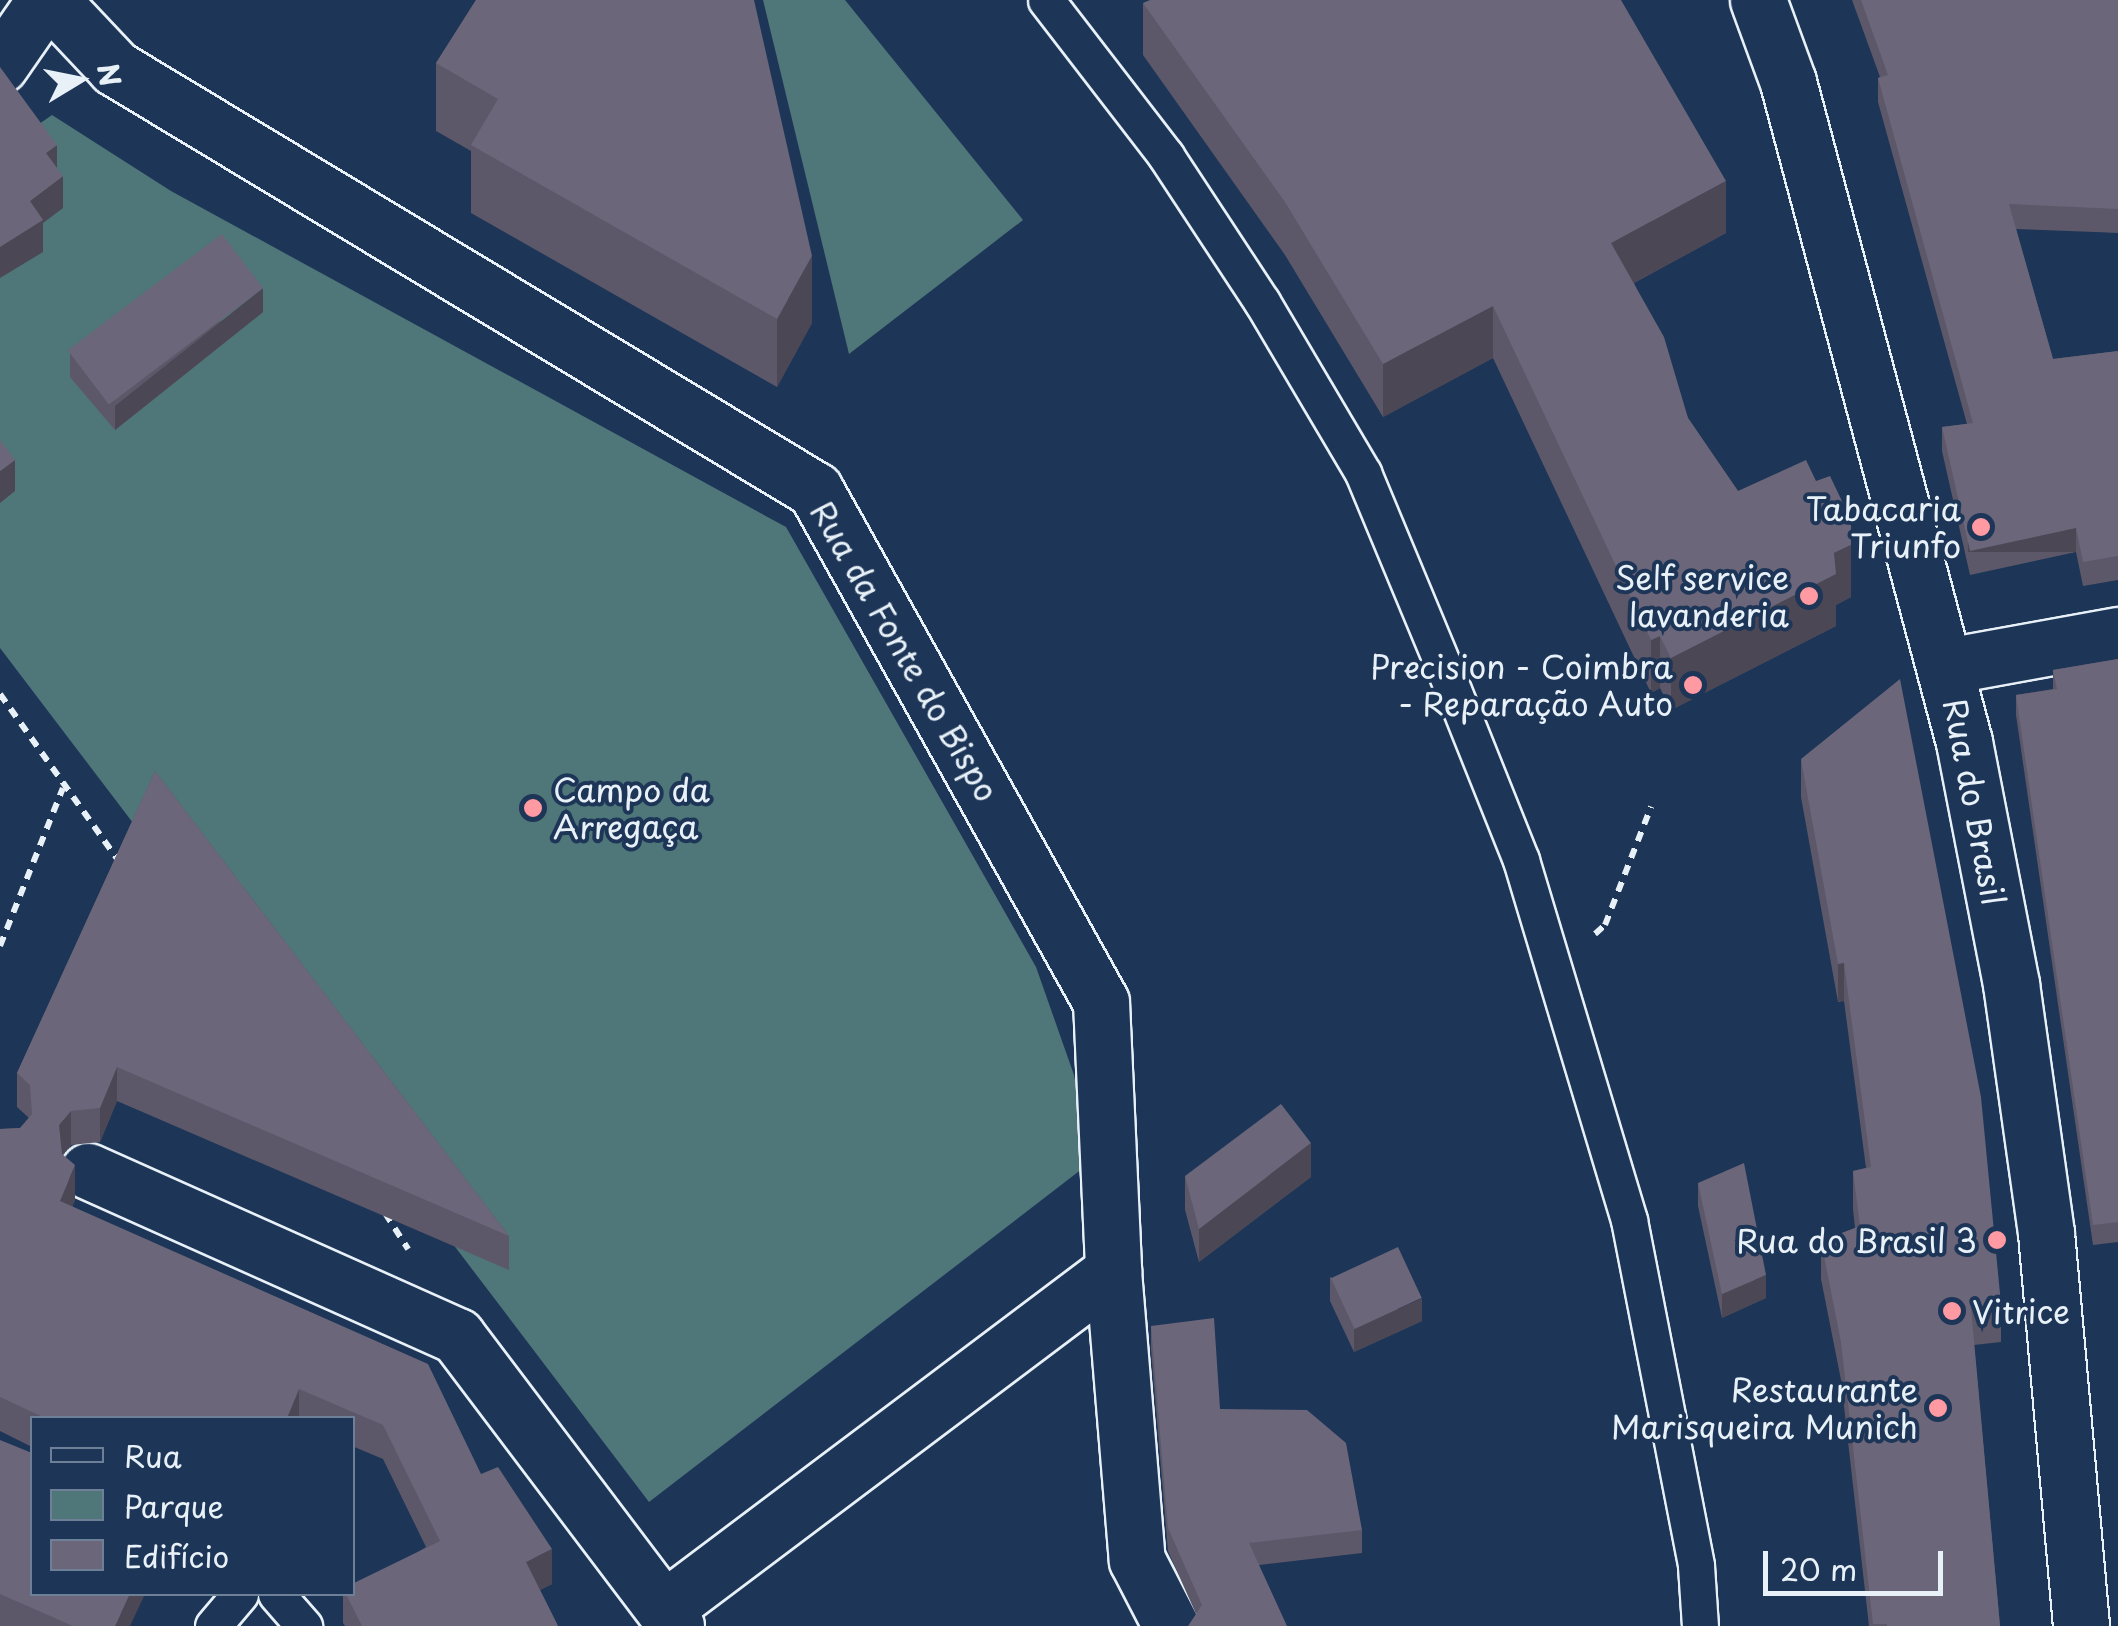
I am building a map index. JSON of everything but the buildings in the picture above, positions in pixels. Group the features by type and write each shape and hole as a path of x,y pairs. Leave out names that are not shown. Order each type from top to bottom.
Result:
{"street":[{"path":"0,65 48,0"},
{"name":"Rua da Fonte do Bispo","path":"48,0 115,68 815,490 1101,1002 1113,1271 1138,1560 1171,1626"},
{"name":"Rua do Brasil","path":"1758,0 1788,82 1947,666 2020,1041 2046,1234 2082,1626"},
{"path":"1947,666 2118,635"},
{"path":"88,1171 457,1336 670,1617 1113,1271"},
{"path":"1125,1626 1138,1560"}],"lane":[{"path":"1046,0 1166,156 1262,302 1363,474 1443,665 1521,860 1628,1220 1696,1566 1700,1626"},
{"path":"213,1626 238,1596"},
{"path":"278,1596 304,1626"}],"path":[{"path":"0,694 122,866"},
{"path":"0,946 63,787"},
{"path":"372,1197 414,1259"}],"green space":[{"path":"763,0 845,0 1023,220 849,354"},
{"name":"Campo da Arregaça","path":"52,115 171,191 786,527 1036,967 1074,1075 1091,1162 649,1502 0,648 0,120 23,135"}],"place":[{"name":"Tabacaria Triunfo","path":"1981,527"},
{"name":"Self service lavanderia","path":"1809,596"},
{"name":"Precision - Coimbra - Reparação Auto","path":"1693,685"},
{"name":"Campo da Arregaça","path":"533,808"},
{"name":"Rua do Brasil 3","path":"1997,1240"},
{"name":"Vitrice","path":"1952,1311"},
{"name":"Restaurante Marisqueira Munich","path":"1938,1408"}]}
